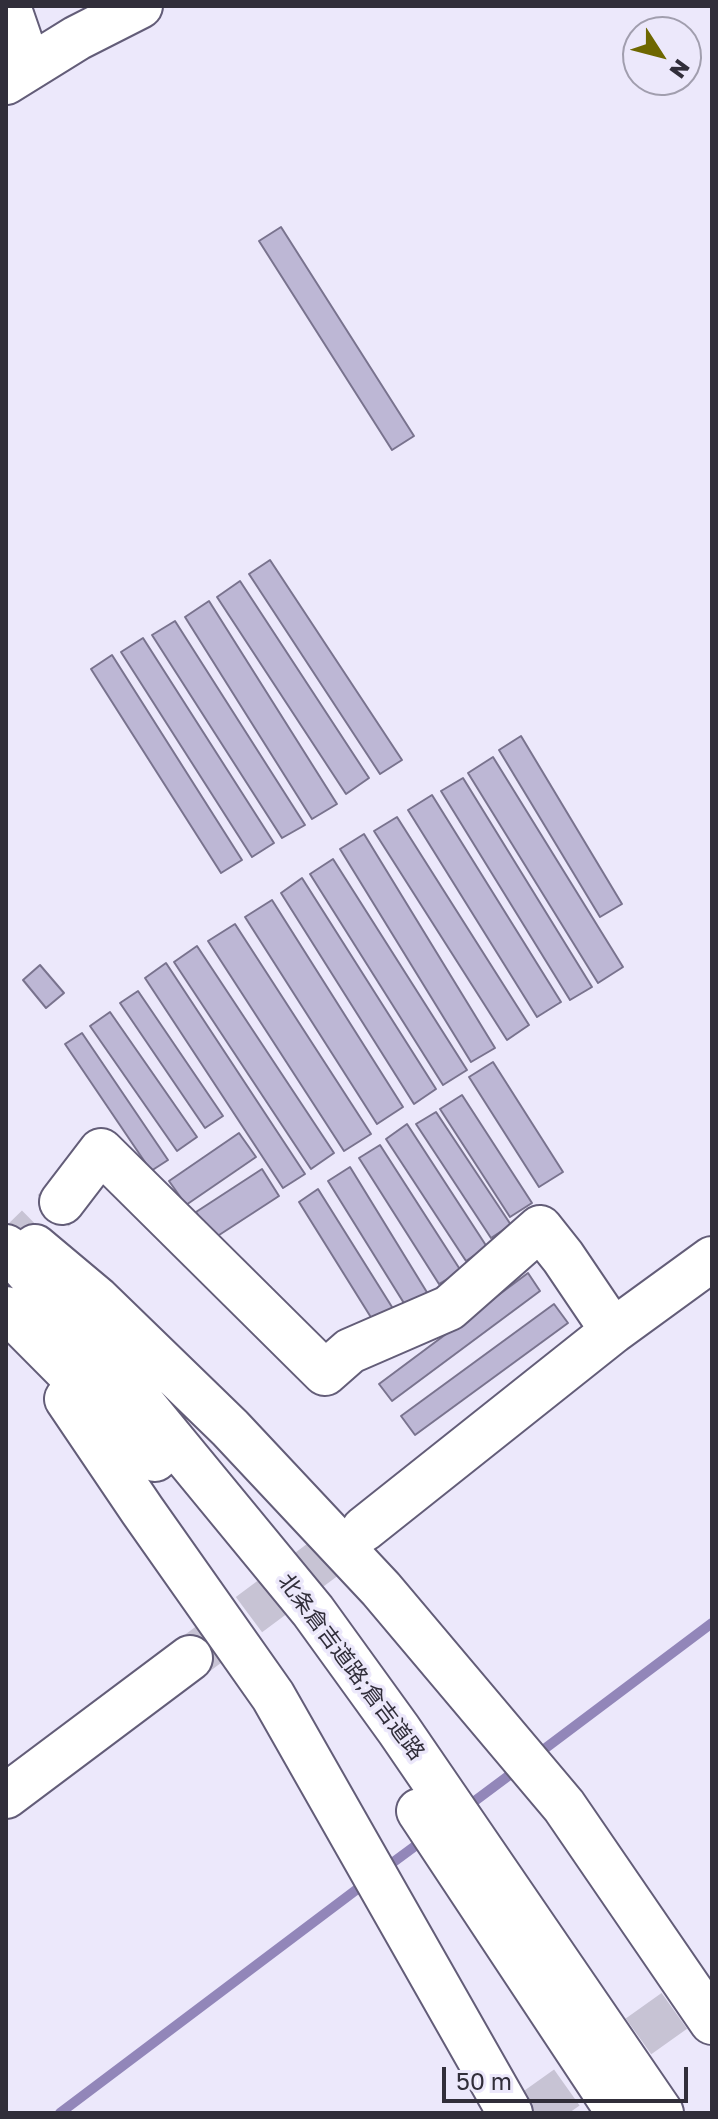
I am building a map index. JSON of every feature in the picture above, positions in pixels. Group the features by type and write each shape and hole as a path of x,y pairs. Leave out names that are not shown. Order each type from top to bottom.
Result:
{"main road":[{"path":"8,6 18,75 77,38 140,6"},
{"path":"62,1202 101,1151 325,1373 350,1351 449,1308 540,1228 613,1331"},
{"path":"6,1222 97,1299 230,1428 381,1589 564,1806 712,2022"},
{"name":"北条倉吉道路;倉吉道路","path":"6,1247 127,1385 313,1611 390,1742 492,1892 661,2113"},
{"path":"364,1529 613,1331 712,1259"},
{"path":"7,1310 273,1696 510,2113"},
{"name":"北条倉吉道路;倉吉道路","path":"7,1310 164,1468 249,1576 390,1742"},
{"path":"6,1796 190,1658"},
{"name":"北条倉吉道路;倉吉道路","path":"492,1892 619,2113"}],"building":[{"path":"281,227 414,436 392,450 259,241"},
{"path":"270,560 402,760 380,774 249,574"},
{"path":"240,581 369,778 346,794 217,597"},
{"path":"209,601 337,804 312,819 185,617"},
{"path":"175,621 305,825 282,838 152,635"},
{"path":"143,638 274,843 252,857 121,652"},
{"path":"112,655 242,860 221,873 91,669"},
{"path":"521,736 622,904 600,917 499,750"},
{"path":"493,757 623,967 598,983 468,773"},
{"path":"463,778 592,987 570,1000 441,791"},
{"path":"432,795 561,1002 537,1017 408,810"},
{"path":"397,817 529,1025 507,1040 374,831"},
{"path":"364,834 495,1048 471,1062 340,849"},
{"path":"333,859 467,1070 443,1085 310,874"},
{"path":"302,878 436,1089 414,1104 281,893"},
{"path":"272,900 403,1107 377,1124 245,917"},
{"path":"235,924 371,1134 344,1151 208,941"},
{"path":"197,946 334,1153 311,1169 174,962"},
{"path":"166,963 305,1174 283,1188 145,978"},
{"path":"40,965 64,993 46,1008 23,980"},
{"path":"138,991 223,1116 205,1128 120,1003"},
{"path":"110,1012 197,1137 177,1151 90,1026"},
{"path":"82,1033 168,1160 151,1171 65,1044"},
{"path":"493,1062 563,1172 539,1187 469,1077"},
{"path":"462,1095 532,1203 510,1217 440,1109"},
{"path":"436,1112 511,1225 491,1238 416,1124"},
{"path":"407,1124 487,1247 466,1261 386,1139"},
{"path":"239,1133 256,1157 186,1205 169,1181"},
{"path":"380,1145 461,1271 439,1284 359,1158"},
{"path":"350,1167 428,1294 407,1308 328,1181"},
{"path":"262,1169 279,1196 213,1239 196,1212"},
{"path":"318,1189 397,1315 377,1327 299,1202"},
{"path":"528,1273 540,1291 392,1401 379,1384"},
{"path":"554,1304 568,1323 415,1435 401,1416"}],"waterway":[{"path":"535,1756 712,1623"},
{"path":"464,1809 519,1768"},
{"path":"384,1869 426,1838"},
{"path":"60,2113 368,1881"}],"tunnel":[{"path":"6,1257 62,1202"},
{"path":"196,1654 364,1529"},
{"path":"531,2113 712,1984"}]}
